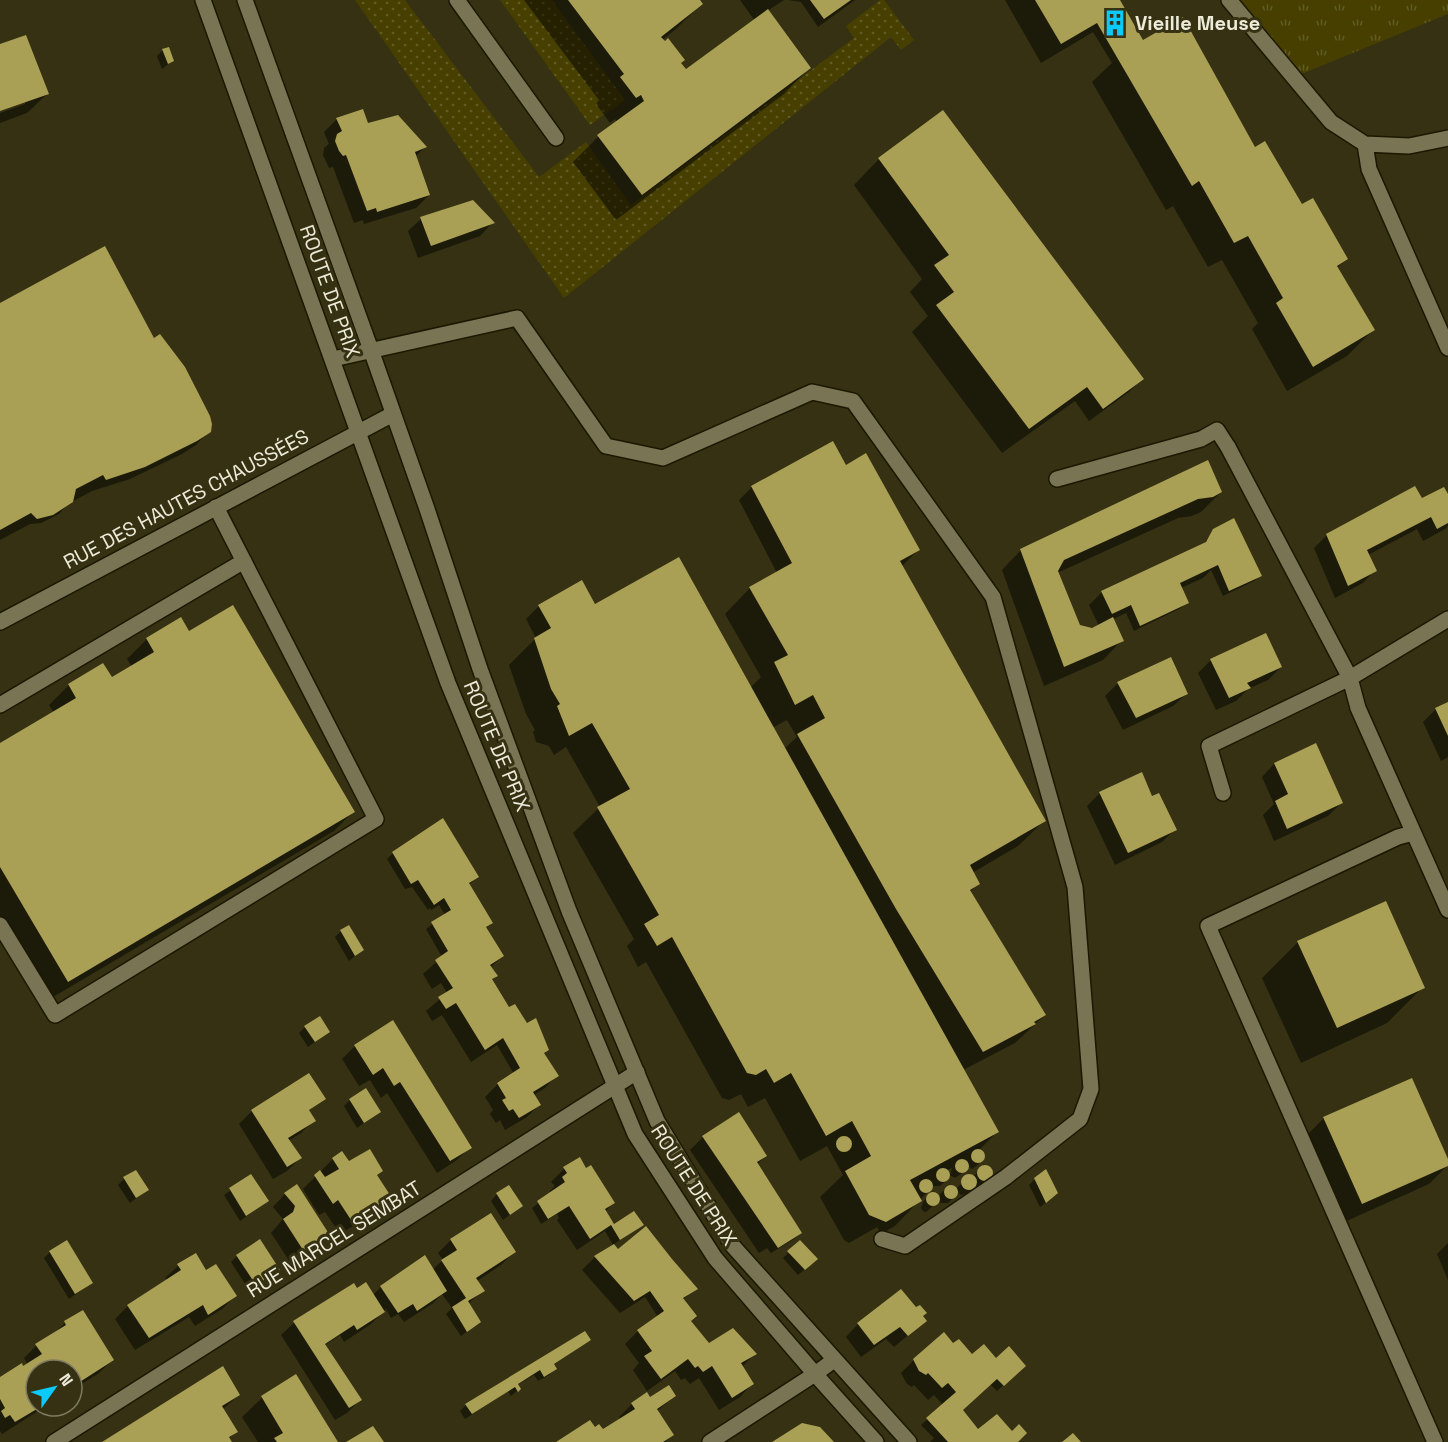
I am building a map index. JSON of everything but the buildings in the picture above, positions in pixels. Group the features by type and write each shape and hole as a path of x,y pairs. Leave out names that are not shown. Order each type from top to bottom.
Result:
{"main road":[{"name":"ROUTE DE PRIX","path":"203,0 448,683 635,1134 715,1257 814,1374 876,1442"},
{"name":"ROUTE DE PRIX","path":"245,0 371,350 508,746 569,911 657,1121 732,1245 909,1442"},
{"path":"457,0 556,138"},
{"path":"1228,0 1331,122 1365,144 1409,146 1448,138"},
{"path":"1365,144 1369,169 1448,348"},
{"path":"333,359 517,318 606,446 663,458 812,392 853,401 993,597 1075,886 1091,1089 1080,1119 1006,1177 905,1246 882,1239"},
{"name":"RUE DES HAUTES CHAUSSÉES","path":"0,622 393,414"},
{"path":"1057,479 1201,439 1217,430 1350,678 1358,708 1448,910"},
{"path":"0,925 55,1015 376,819 216,507"},
{"path":"0,705 243,561"},
{"path":"1223,793 1209,746 1350,678 1448,619"},
{"path":"1413,833 1398,837 1208,926 1435,1442"},
{"name":"RUE MARCEL SEMBAT","path":"54,1442 637,1072"},
{"path":"710,1442 834,1360"}],"green space":[{"path":"355,0 405,0 539,177 586,142 631,205 854,38 846,26 880,0 884,0 914,40 901,50 891,37 564,298"},
{"path":"500,0 552,0 625,100 590,125"},
{"path":"1229,0 1448,0 1448,14 1294,77"}],"place":[{"name":"Vieille Meuse","path":"1115,23"}]}
